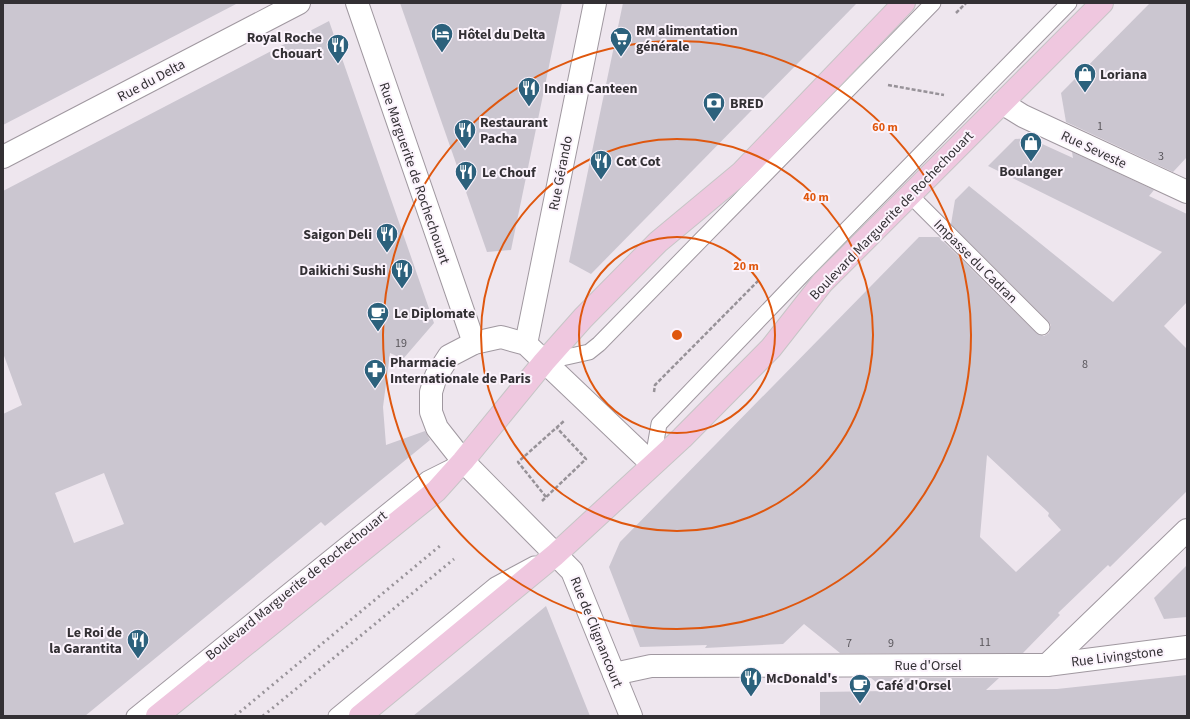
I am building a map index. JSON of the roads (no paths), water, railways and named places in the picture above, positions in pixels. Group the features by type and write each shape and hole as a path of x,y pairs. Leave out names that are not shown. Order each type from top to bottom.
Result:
{"main road":[{"name":"Boulevard Marguerite de Rochechouart","path":"157,716 436,491 463,461 544,362 583,318 658,242 741,173 904,3"},
{"name":"Boulevard Marguerite de Rochechouart","path":"360,716 555,554 682,438 771,348 822,282 1102,3"}],"street":[{"name":"Rue du Delta","path":"3,158 299,3"},
{"name":"Rue Marguerite de Rochechouart","path":"357,3 474,342"},
{"name":"Rue Gérando","path":"526,344 595,3"},
{"name":"Rue Seveste","path":"1002,103 1023,116 1187,192"},
{"path":"555,554 463,461 437,428 431,412 431,392 436,376 449,356 474,342 501,337 526,344 652,464"},
{"path":"1047,665 1187,530"},
{"name":"Rue de Clignancourt","path":"555,554 572,571 577,579 631,716"},
{"name":"Rue Livingstone","path":"1047,665 1187,647"},
{"name":"Rue d'Orsel","path":"614,674 651,666 1047,665"}],"lane":[{"path":"544,362 589,352 599,344 933,3"},
{"name":"Boulevard Marguerite de Rochechouart","path":"652,464 660,424 809,268 1070,3"},
{"name":"Impasse du Cadran","path":"910,195 1042,326"},
{"name":"Boulevard Marguerite de Rochechouart","path":"134,716 427,479 463,461"},
{"name":"Boulevard Marguerite de Rochechouart","path":"336,716 495,585 555,554"}],"railway":[{"path":"235,716 441,545"},
{"path":"263,716 454,559"}],"place":[{"name":"Hôtel du Delta","path":"442,54"},
{"name":"RM alimentation générale","path":"621,58"},
{"name":"Royal Roche Chouart","path":"338,64"},
{"name":"Loriana","path":"1085,94"},
{"name":"Indian Canteen","path":"529,108"},
{"name":"BRED","path":"714,122"},
{"name":"Restaurant Pacha","path":"465,150"},
{"name":"Boulanger","path":"1031,162"},
{"name":"Cot Cot","path":"601,180"},
{"name":"Le Chouf","path":"466,192"},
{"name":"Saigon Deli","path":"387,254"},
{"name":"Daikichi Sushi","path":"402,290"},
{"name":"Le Diplomate","path":"378,332"},
{"name":"Pharmacie Internationale de Paris","path":"375,390"},
{"name":"Le Roi de la Garantita","path":"138,660"},
{"name":"McDonald's","path":"751,698"},
{"name":"Café d'Orsel","path":"860,704"}]}
